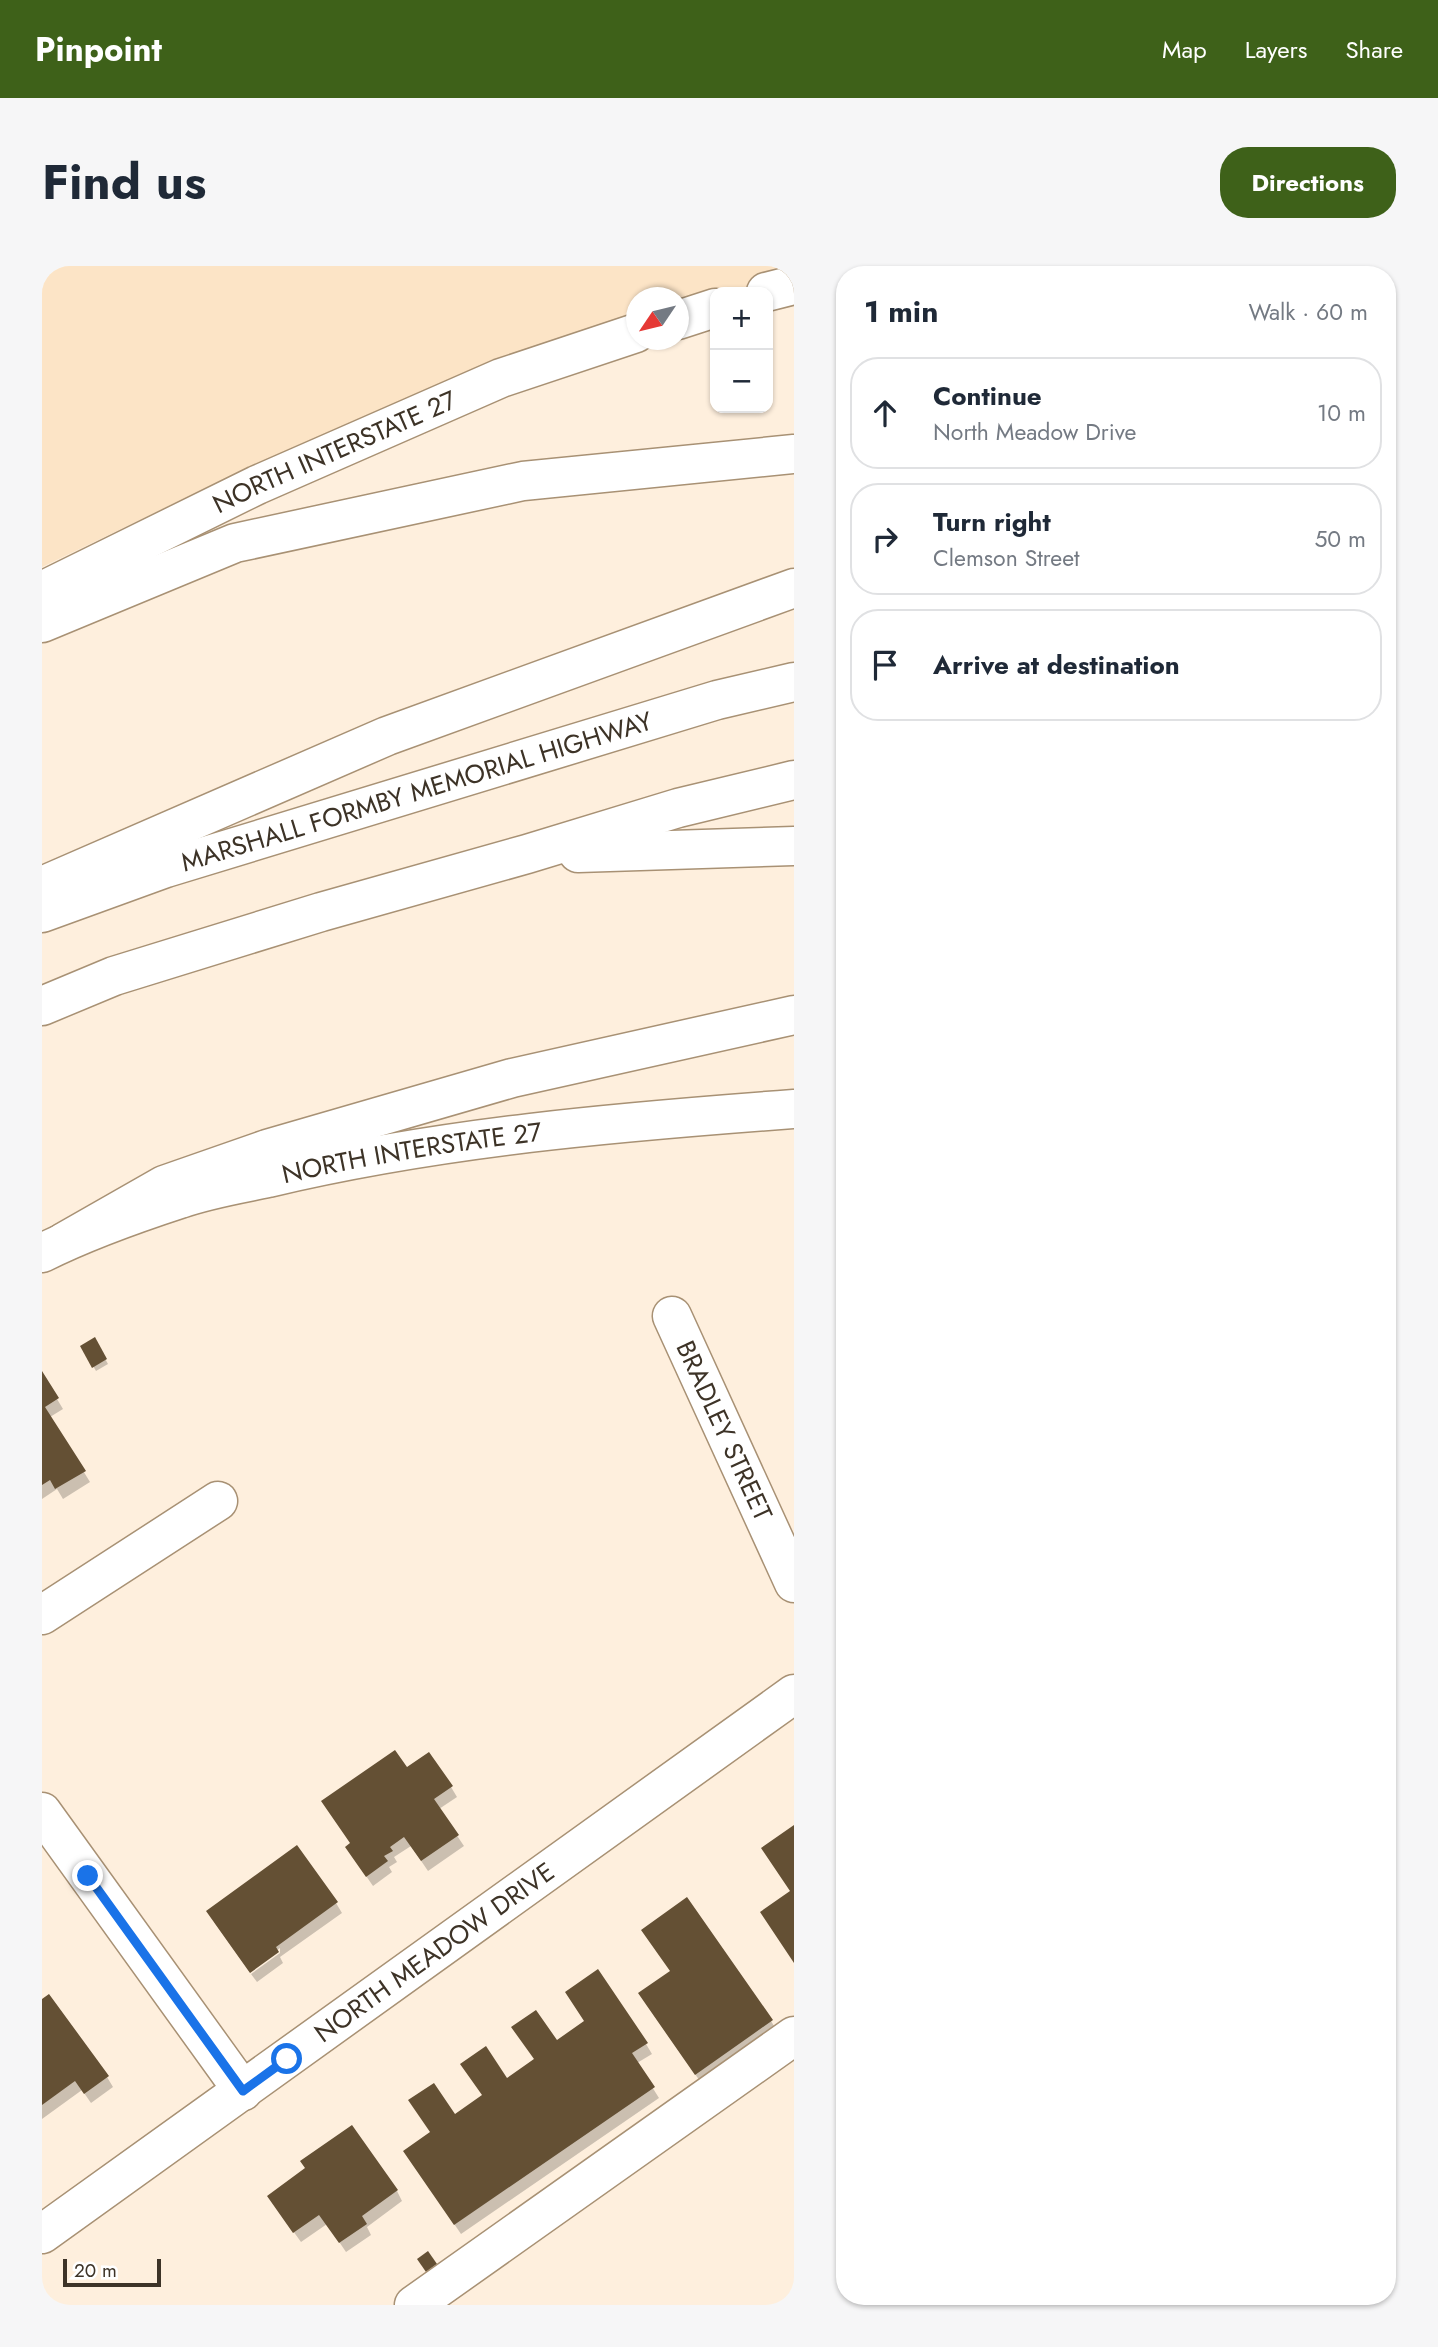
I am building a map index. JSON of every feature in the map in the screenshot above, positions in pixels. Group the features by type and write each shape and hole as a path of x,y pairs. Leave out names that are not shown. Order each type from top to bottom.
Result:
{"main road":[{"path":"773,290 794,285"},
{"path":"689,316 710,310"},
{"name":"NORTH INTERSTATE 27","path":"42,591 257,485 501,378 626,336"},
{"path":"42,622 236,543 523,481 794,454"},
{"path":"42,886 387,736 794,588"},
{"name":"MARSHALL FORMBY MEMORIAL HIGHWAY","path":"42,913 166,868 717,700 794,682"},
{"path":"42,1006 114,976 321,912 678,808 794,779"},
{"path":"527,854 794,846"},
{"path":"53,1248 164,1185 267,1149 512,1078 794,1015"},
{"name":"NORTH INTERSTATE 27","path":"53,1248 182,1198 316,1166 452,1143 674,1118 794,1109"},
{"name":"BRADLEY STREET","path":"672,1316 794,1583"},
{"path":"42,1615 218,1501"},
{"name":"NORTH MEADOW DRIVE","path":"42,2234 794,1694"},
{"path":"42,1812 243,2091"},
{"path":"414,2305 794,2036"}],"shaded area":[{"path":"42,266 794,266 794,277 759,287 710,287 710,294 689,305 689,287 626,287 626,325 482,366 204,489 42,567"}],"building":[{"path":"95,1337 107,1359 92,1368 80,1346"},
{"path":"42,1371 59,1398 45,1407 86,1471 55,1489 50,1480 42,1485"},
{"path":"395,1750 407,1767 429,1752 453,1786 434,1799 459,1835 421,1861 404,1837 390,1847 393,1851 384,1856 388,1861 366,1877 345,1847 350,1843 321,1801"},
{"path":"794,1825 794,1963 760,1912 790,1891 761,1848"},
{"path":"297,1845 338,1902 276,1947 279,1952 250,1973 206,1911"},
{"path":"687,1897 773,2020 695,2075 638,1993 670,1971 641,1930"},
{"path":"598,1969 648,2043 632,2053 655,2087 454,2225 403,2151 430,2132 408,2100 434,2083 455,2114 482,2095 460,2064 486,2046 507,2078 534,2059 511,2027 536,2010 557,2040 584,2021 565,1992"},
{"path":"49,1994 109,2076 84,2094 75,2081 42,2105 42,1999"},
{"path":"352,2125 398,2190 362,2216 367,2224 339,2243 319,2215 293,2233 267,2196 305,2168 300,2161"},
{"path":"428,2251 437,2264 426,2272 417,2259"}],"route":[{"path":"88,1876 243,2091 287,2059"}]}
